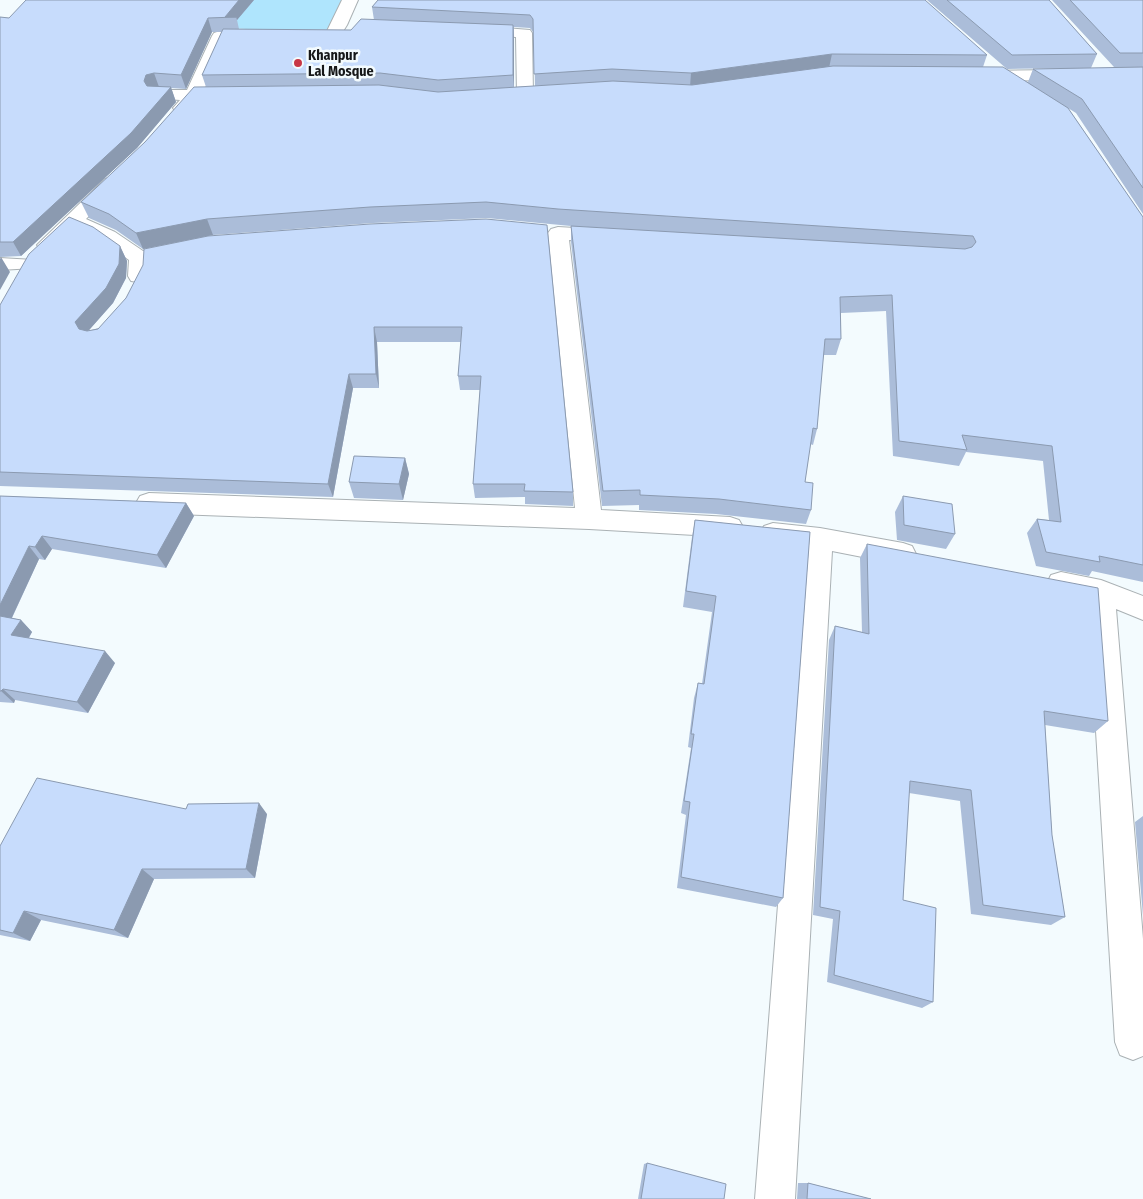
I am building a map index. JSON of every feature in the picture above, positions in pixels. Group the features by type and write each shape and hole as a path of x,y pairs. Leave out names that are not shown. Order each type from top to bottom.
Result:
{"street":[{"path":"335,32 350,0"},
{"path":"169,125 193,96 220,36 280,37 335,32 359,26"},
{"path":"466,31 524,34 525,96"},
{"path":"980,57 1002,76 1027,92"},
{"path":"1095,59 1108,74"},
{"path":"963,76 1143,74"},
{"path":"159,94 243,96"},
{"path":"506,97 544,94"},
{"path":"0,264 22,272 122,174"},
{"path":"72,221 95,228 118,240 139,258"},
{"path":"588,519 549,232 626,237"},
{"path":"139,258 194,247"},
{"path":"131,293 138,279 139,258"},
{"path":"130,502 588,519 716,526 820,538 925,558"},
{"path":"775,1199 820,538"},
{"path":"1039,579 1101,590 1143,608"},
{"path":"1101,590 1133,1042"}],"shaded area":[{"path":"244,0 349,0 332,33 226,28"}],"building":[{"path":"26,0 239,0 225,17 236,17 208,18 181,75 154,73 146,75 144,81 147,86 171,87 131,133 13,242 0,242 0,17 9,18"},
{"path":"378,0 925,0 987,55 832,54 691,73 612,69 534,74 533,19 530,15 372,7"},
{"path":"947,0 1049,0 1097,54 1012,55"},
{"path":"1070,0 1143,0 1143,53 1120,53"},
{"path":"361,19 513,25 513,75 438,80 380,73 202,75 223,29 351,30"},
{"path":"833,66 1003,67 1068,108 1143,217 1143,565 1099,556 1100,562 1046,552 1037,519 1061,522 1052,446 962,435 967,450 899,441 892,295 840,297 841,339 825,339 817,429 813,428 805,482 813,483 811,510 719,499 640,495 640,490 603,491 571,226 965,249 972,247 976,242 973,236 558,209 486,202 370,207 207,219 136,233 109,214 81,202 145,142 194,87 379,85 438,92 613,81 692,85"},
{"path":"1143,67 1143,188 1082,99 1033,69"},
{"path":"69,217 93,227 120,246 119,264 106,288 75,322 79,329 87,331 98,329 126,298 143,265 144,249 208,236 370,224 486,219 547,225 573,492 524,491 525,484 473,484 481,376 458,376 462,327 374,327 376,374 349,374 328,484 0,472 0,305 29,254"},
{"path":"354,456 405,458 399,484 349,482"},
{"path":"0,496 186,503 157,555 42,536 35,547 29,546 0,605"},
{"path":"903,496 952,504 955,534 904,525"},
{"path":"695,520 810,532 783,898 681,877 690,802 684,801 694,734 691,734 698,683 704,684 716,596 686,591"},
{"path":"867,544 1098,588 1108,721 1044,711 1052,835 1065,917 983,905 971,790 910,781 903,900 936,908 933,1002 834,975 840,911 820,907 835,626 869,634"},
{"path":"0,616 21,620 11,635 105,651 77,702 3,689 0,691"},
{"path":"37,778 186,809 188,804 259,803 246,869 142,869 114,930 24,911 13,933 0,930 0,846"},
{"path":"647,1163 726,1184 724,1199 641,1199"},
{"path":"808,1183 871,1199 807,1199"}],"place":[{"name":"Khanpur Lal Mosque","path":"298,63"}]}
